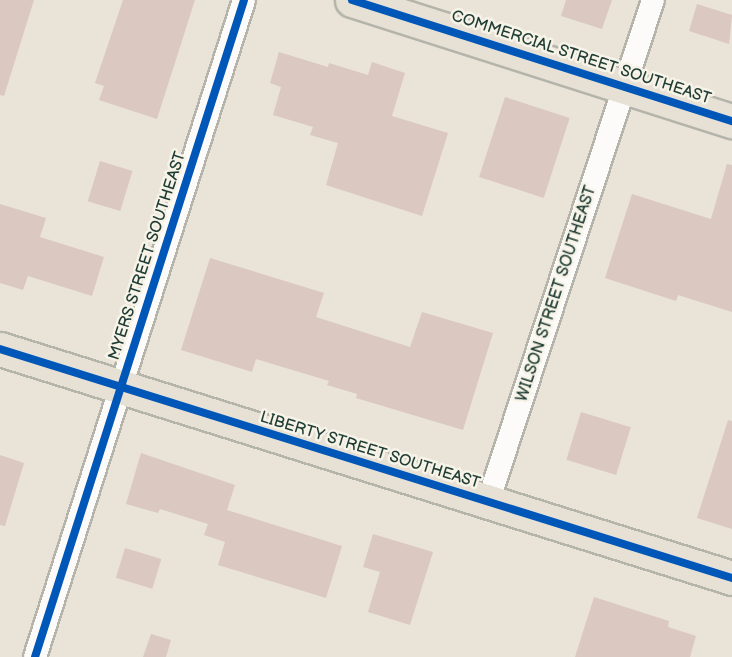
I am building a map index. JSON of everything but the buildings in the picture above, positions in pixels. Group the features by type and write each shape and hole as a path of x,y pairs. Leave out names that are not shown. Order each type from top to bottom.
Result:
{"main road":[{"name":"COMMERCIAL STREET SOUTHEAST","path":"352,0 732,121"},
{"name":"LIBERTY STREET SOUTHEAST","path":"0,349 732,578"}],"street":[{"name":"MYERS STREET SOUTHEAST","path":"35,657 244,0"},
{"name":"WILSON STREET SOUTHEAST","path":"488,502 653,0"}],"cycle path":[{"path":"35,657 244,0"},
{"path":"352,0 732,121"},
{"path":"0,349 732,578"}]}
